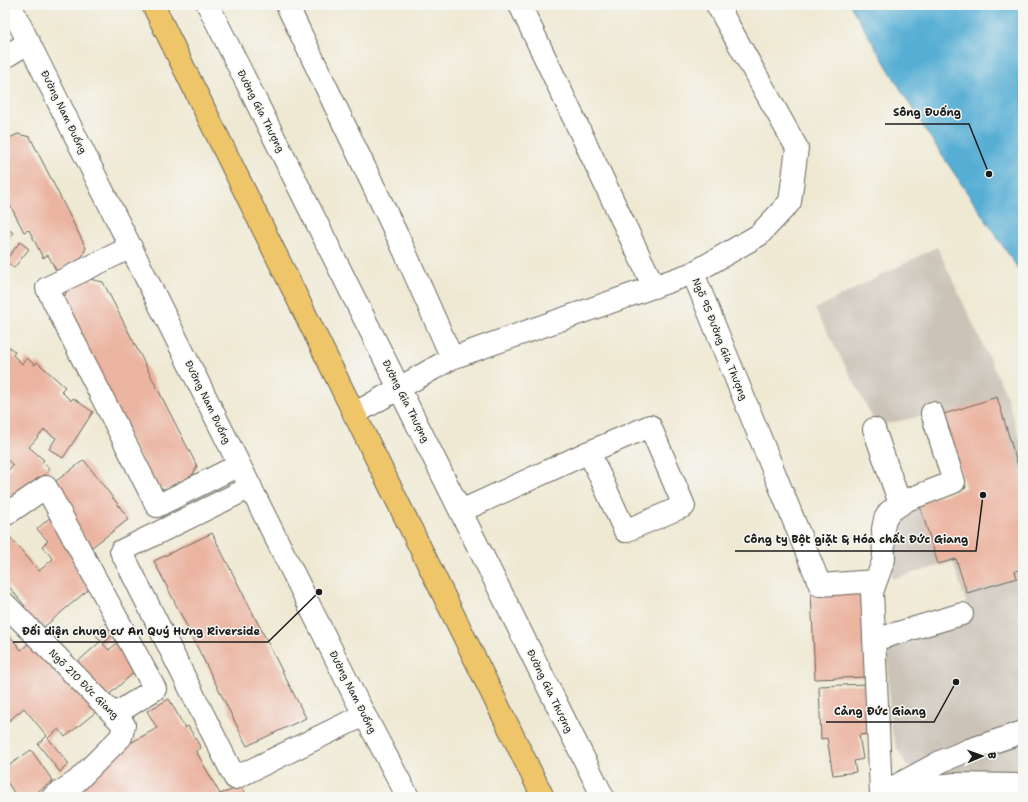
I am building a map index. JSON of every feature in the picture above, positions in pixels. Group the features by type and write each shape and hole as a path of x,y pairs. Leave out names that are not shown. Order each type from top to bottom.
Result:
{"main road":[{"path":"153,5 543,797"}],"street":[{"name":"Đường Gia Thượng","path":"208,5 603,797"},
{"path":"287,5 406,252 452,358"},
{"path":"520,5 654,287"},
{"path":"693,273 759,234 790,202 797,148 717,5"},
{"name":"Đường Nam Đuống","path":"10,13 29,42 250,488 364,714 408,797"},
{"path":"5,58 29,42"},
{"path":"131,247 47,288 157,506 239,465"},
{"name":"Ngõ 95 Đường Gia Thượng","path":"354,414 452,358 693,273 820,585 875,581"},
{"path":"876,795 872,592 875,581 881,571 884,559 882,529 889,512 913,496 954,482 932,413"},
{"path":"461,510 589,452 650,426 684,506 625,531 589,452"},
{"path":"874,429 900,504"},
{"path":"5,515 46,487 155,688 114,714"},
{"path":"250,488 120,551 235,778 364,714"},
{"name":"Ngõ 210 Đức Giang","path":"5,604 124,724 120,737 77,781 53,797"},
{"path":"874,640 962,614"},
{"path":"876,795 942,761 1023,732"},
{"path":"876,795 923,786 956,784 1012,789"}],"shaded area":[{"path":"937,247 1005,392 1023,449 1023,777 962,777 927,774 906,764 897,749 890,725 887,640 971,617 953,562 892,579 890,533 893,523 905,510 966,488 939,412 877,426 815,309"}],"water":[{"path":"850,5 1023,5 1023,276 924,128"}],"building":[{"path":"18,134 30,137 86,248 80,261 57,272 48,255 43,258 29,230 24,232 10,205 5,208 5,140"},
{"path":"5,226 13,233 5,243"},
{"path":"20,242 29,249 14,268 5,261"},
{"path":"89,279 103,282 197,466 191,478 167,490 154,485 62,304 67,289"},
{"path":"7,345 15,352 13,355 22,364 27,358 35,365 37,362 65,387 61,391 71,401 73,398 93,412 63,458 49,449 56,438 44,430 29,447 44,460 42,462 50,469 23,498 5,512 5,474 13,465 5,458 5,347"},
{"path":"997,397 1023,482 1023,569 1015,571 1017,578 967,593 956,559 938,564 919,503 966,488 944,414"},
{"path":"84,460 129,519 92,547 47,488"},
{"path":"53,515 96,583 38,632 17,613 25,606 6,583 5,584 5,531 39,571 53,559 42,546 48,541 37,529"},
{"path":"212,533 306,718 247,746 154,561"},
{"path":"864,588 868,677 815,679 811,591"},
{"path":"112,617 121,627 103,644 109,650 117,643 139,668 103,700 73,666 101,641 94,633"},
{"path":"5,630 21,650 34,639 102,707 65,737 59,729 48,738 69,764 60,772 38,744 47,736 24,708 5,724"},
{"path":"866,684 868,734 859,735 863,759 854,761 856,772 833,775 827,738 821,739 819,686"},
{"path":"169,699 185,728 188,726 201,748 196,751 220,794 241,787 247,797 61,797 104,758 157,728 147,711"},
{"path":"31,750 53,781 30,797 17,797 5,779 5,768"}],"place":[{"name":"Sông Đuống","path":"989,174"},
{"name":"Công ty Bột giặt & Hóa chất Đức Giang","path":"983,495"},
{"name":"Đối diện chung cư An Quý Hưng Riverside","path":"319,592"},
{"name":"Cảng Đức Giang","path":"956,682"}]}
